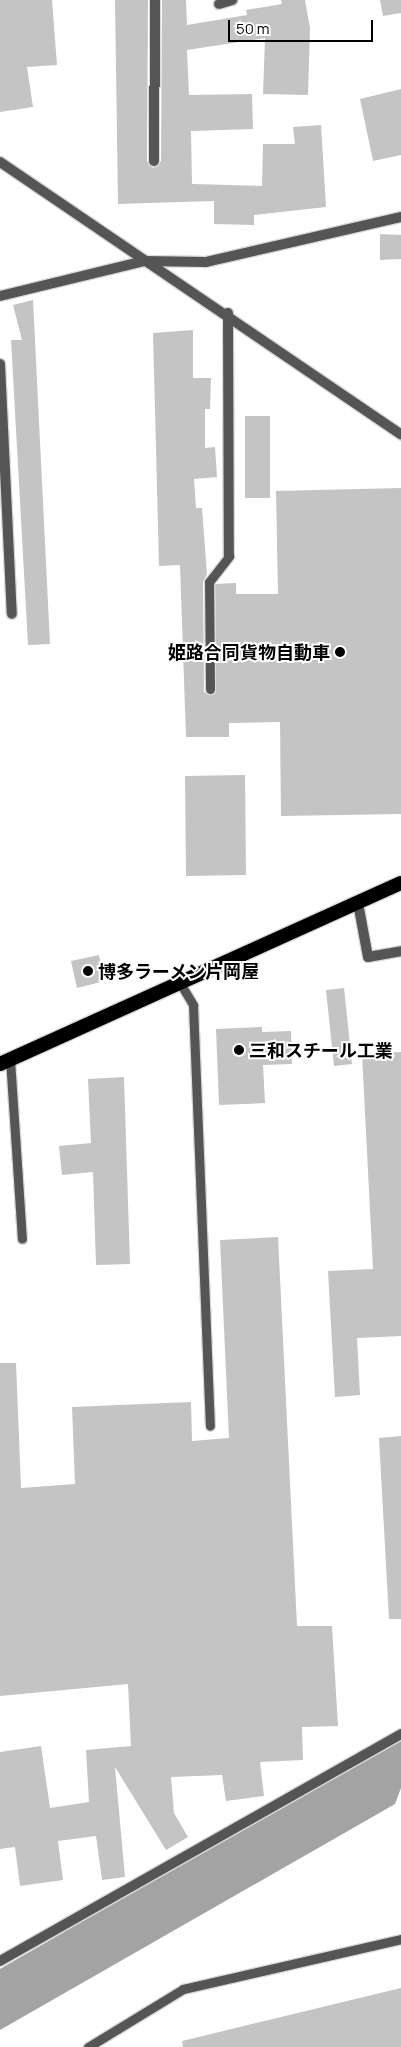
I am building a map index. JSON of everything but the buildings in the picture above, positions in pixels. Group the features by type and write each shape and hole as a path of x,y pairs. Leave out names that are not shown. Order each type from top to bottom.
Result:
{"highway":[{"path":"5,1062 401,883"}],"street":[{"path":"154,161 155,0"},
{"path":"219,4 232,0"},
{"path":"0,162 145,261 228,313 401,434"},
{"path":"0,296 145,261 206,262 401,217"},
{"path":"228,313 229,556"},
{"path":"0,364 5,578 12,614"},
{"path":"358,903 368,957 401,951"},
{"path":"0,1961 401,1734"}],"lane":[{"path":"210,689 209,582 229,556"},
{"path":"180,982 193,1005 210,1426"},
{"path":"5,1062 22,1239"},
{"path":"88,2047 183,1989 401,1939"}],"shaded area":[{"path":"401,1737 401,1788 395,1804 0,2030 0,1969"}],"place":[{"name":"姫路合同貨物自動車","path":"340,652"},
{"name":"博多ラーメン片岡屋","path":"88,971"},
{"name":"三和スチール工業","path":"239,1050"}]}
